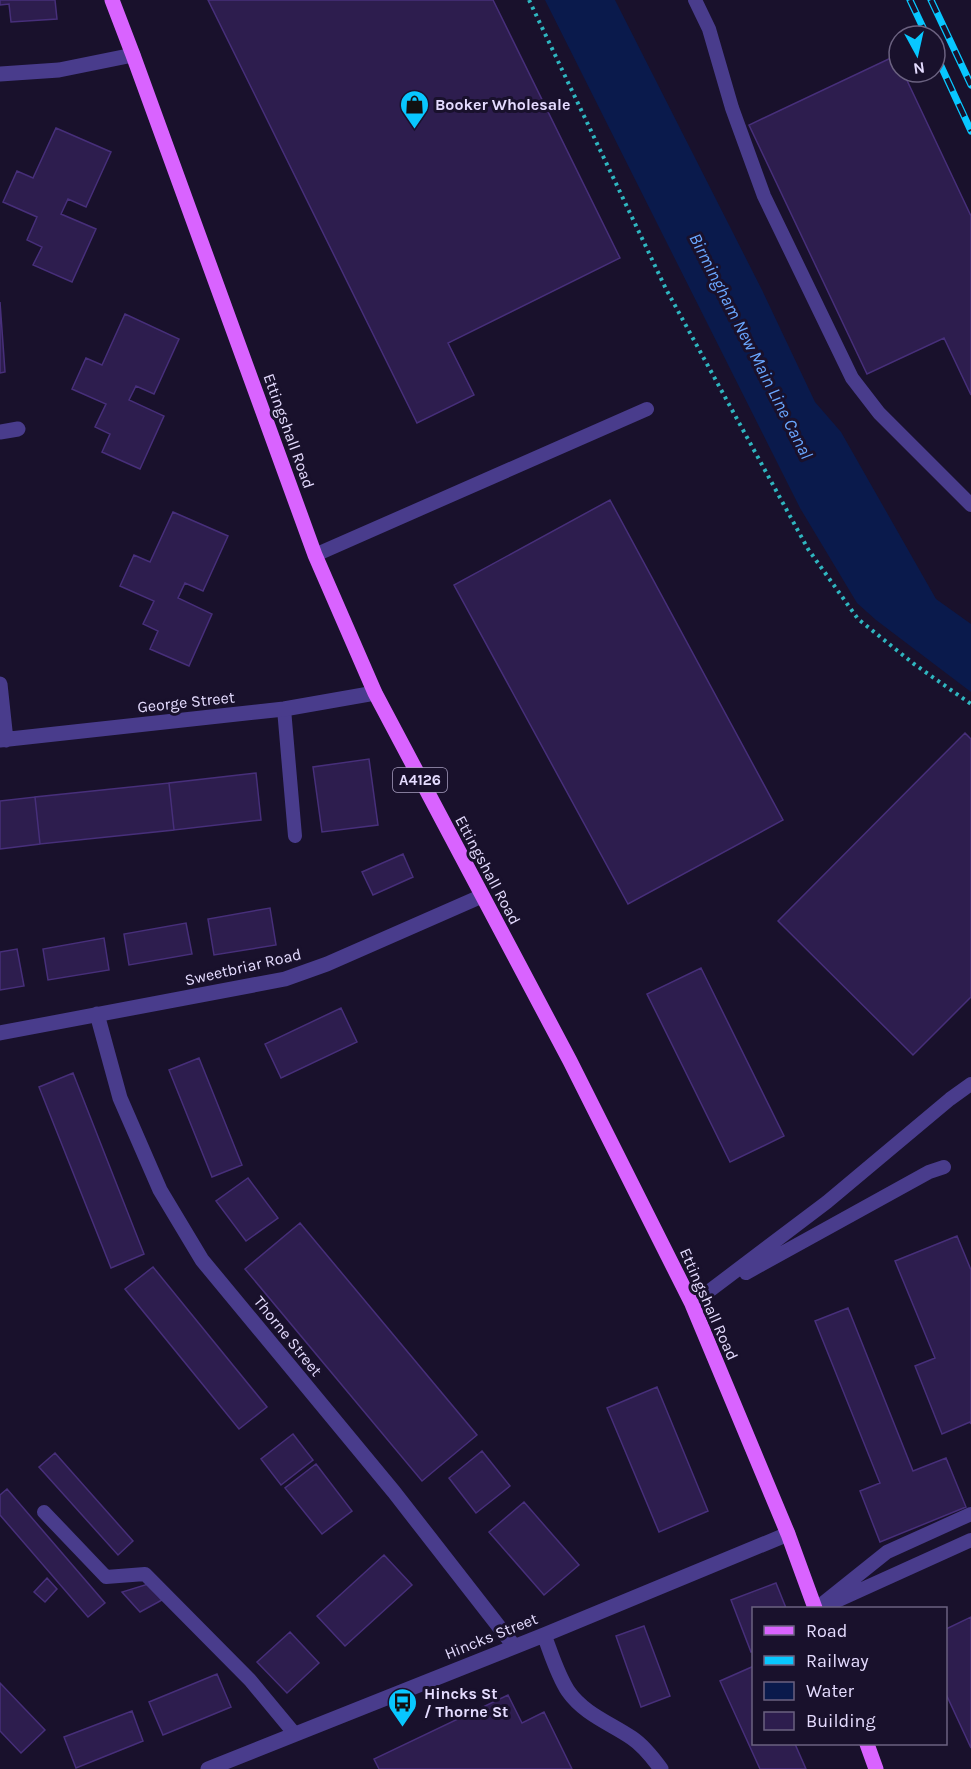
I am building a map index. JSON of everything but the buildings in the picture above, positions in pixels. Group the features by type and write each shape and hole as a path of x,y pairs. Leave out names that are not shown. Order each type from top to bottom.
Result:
{"main road":[{"name":"Ettingshall Road","path":"112,0 315,555 375,693 570,1061 692,1304 817,1607"},
{"path":"868,1745 876,1769"}],"street":[{"path":"0,74 59,70 133,55"},
{"path":"0,432 18,429"},
{"path":"0,684 3,740"},
{"name":"George Street","path":"3,740 284,709 375,693"},
{"name":"Sweetbriar Road","path":"0,1033 285,979 327,964 482,896"},
{"name":"Thorne Street","path":"97,1014 124,1108 160,1190 202,1260 394,1492 514,1646"},
{"name":"Hincks Street","path":"208,1769 544,1635 788,1534"},
{"path":"544,1635 569,1692 601,1721 633,1739 652,1756 661,1769"}],"lane":[{"path":"695,0 709,29 732,108 764,196 852,378 879,413 971,505"},
{"path":"315,555 647,409"},
{"path":"284,709 295,836"},
{"path":"692,1304 827,1202 971,1084"},
{"path":"692,1304 929,1172 944,1167"},
{"path":"44,1512 106,1577 145,1574 250,1680 294,1733"},
{"path":"818,1607 887,1552 971,1514"},
{"path":"819,1607 971,1540"}],"path":[{"path":"529,0 666,289 808,549 858,619 914,664 971,704"}],"water":[{"name":"Birmingham New Main Line Canal","path":"545,0 615,0 762,290 815,402 841,432 936,599 971,624 971,692 857,603 800,508"}],"railway":[{"path":"910,0 921,24"},
{"path":"931,0 971,85"},
{"path":"947,79 971,131"}],"place":[{"name":"Booker Wholesale","path":"414,130"},
{"name":"Hincks St / Thorne St","path":"403,1728"}]}
